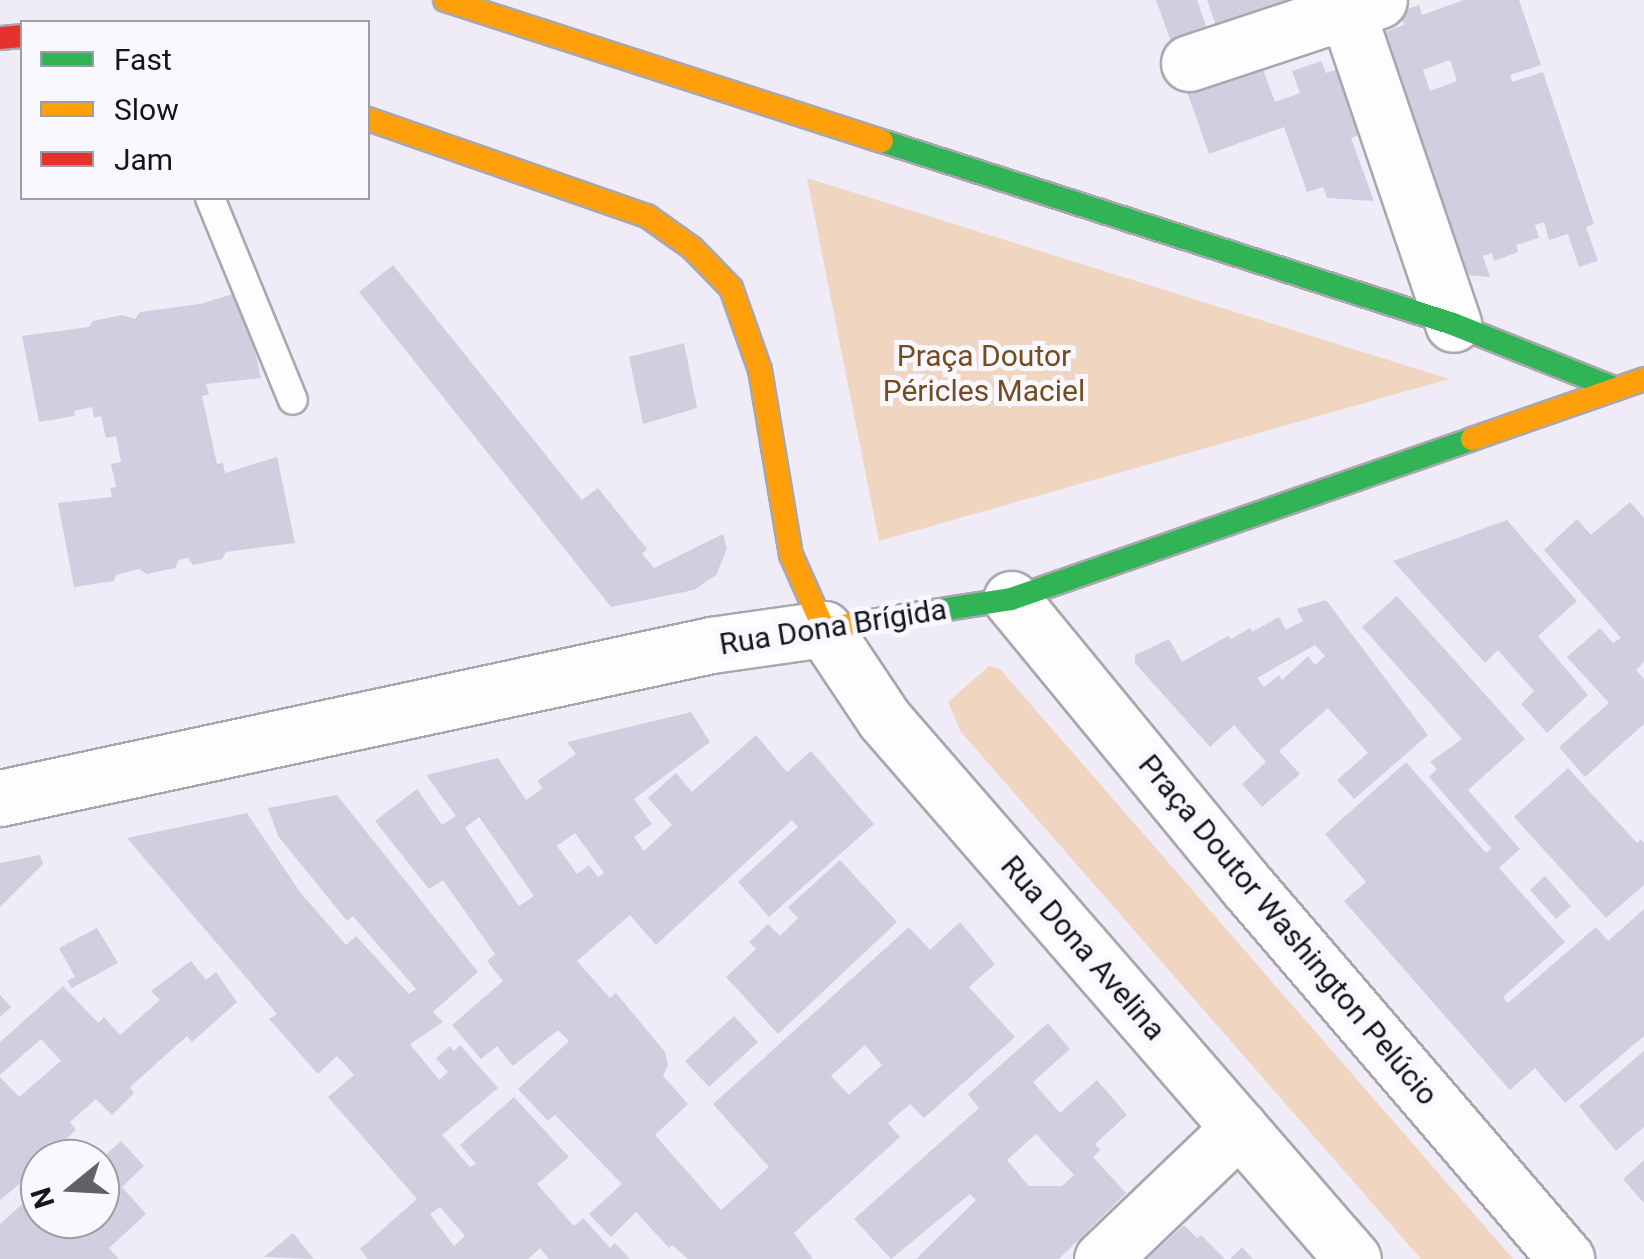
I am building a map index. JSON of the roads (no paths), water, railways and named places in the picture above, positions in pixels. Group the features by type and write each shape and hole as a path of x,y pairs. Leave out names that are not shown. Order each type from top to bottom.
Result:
{"street":[{"path":"445,0 1454,324 1616,389"},
{"path":"1188,63 1356,4 1454,324"},
{"path":"370,120 647,216 692,248 731,288 760,370 791,555 824,629"},
{"name":"Rua Dona Brígida","path":"0,798 710,645 1011,599 1644,379"},
{"name":"Praça Doutor Washington Pelúcio","path":"1011,599 1246,885 1566,1259"},
{"name":"Rua Dona Avelina","path":"824,629 884,719 1353,1259"},
{"path":"1102,1259 1239,1128"}],"lane":[{"path":"211,200 294,400"}],"park label":[{"name":"Praça Doutor Péricles Maciel","path":"984,373"}]}
